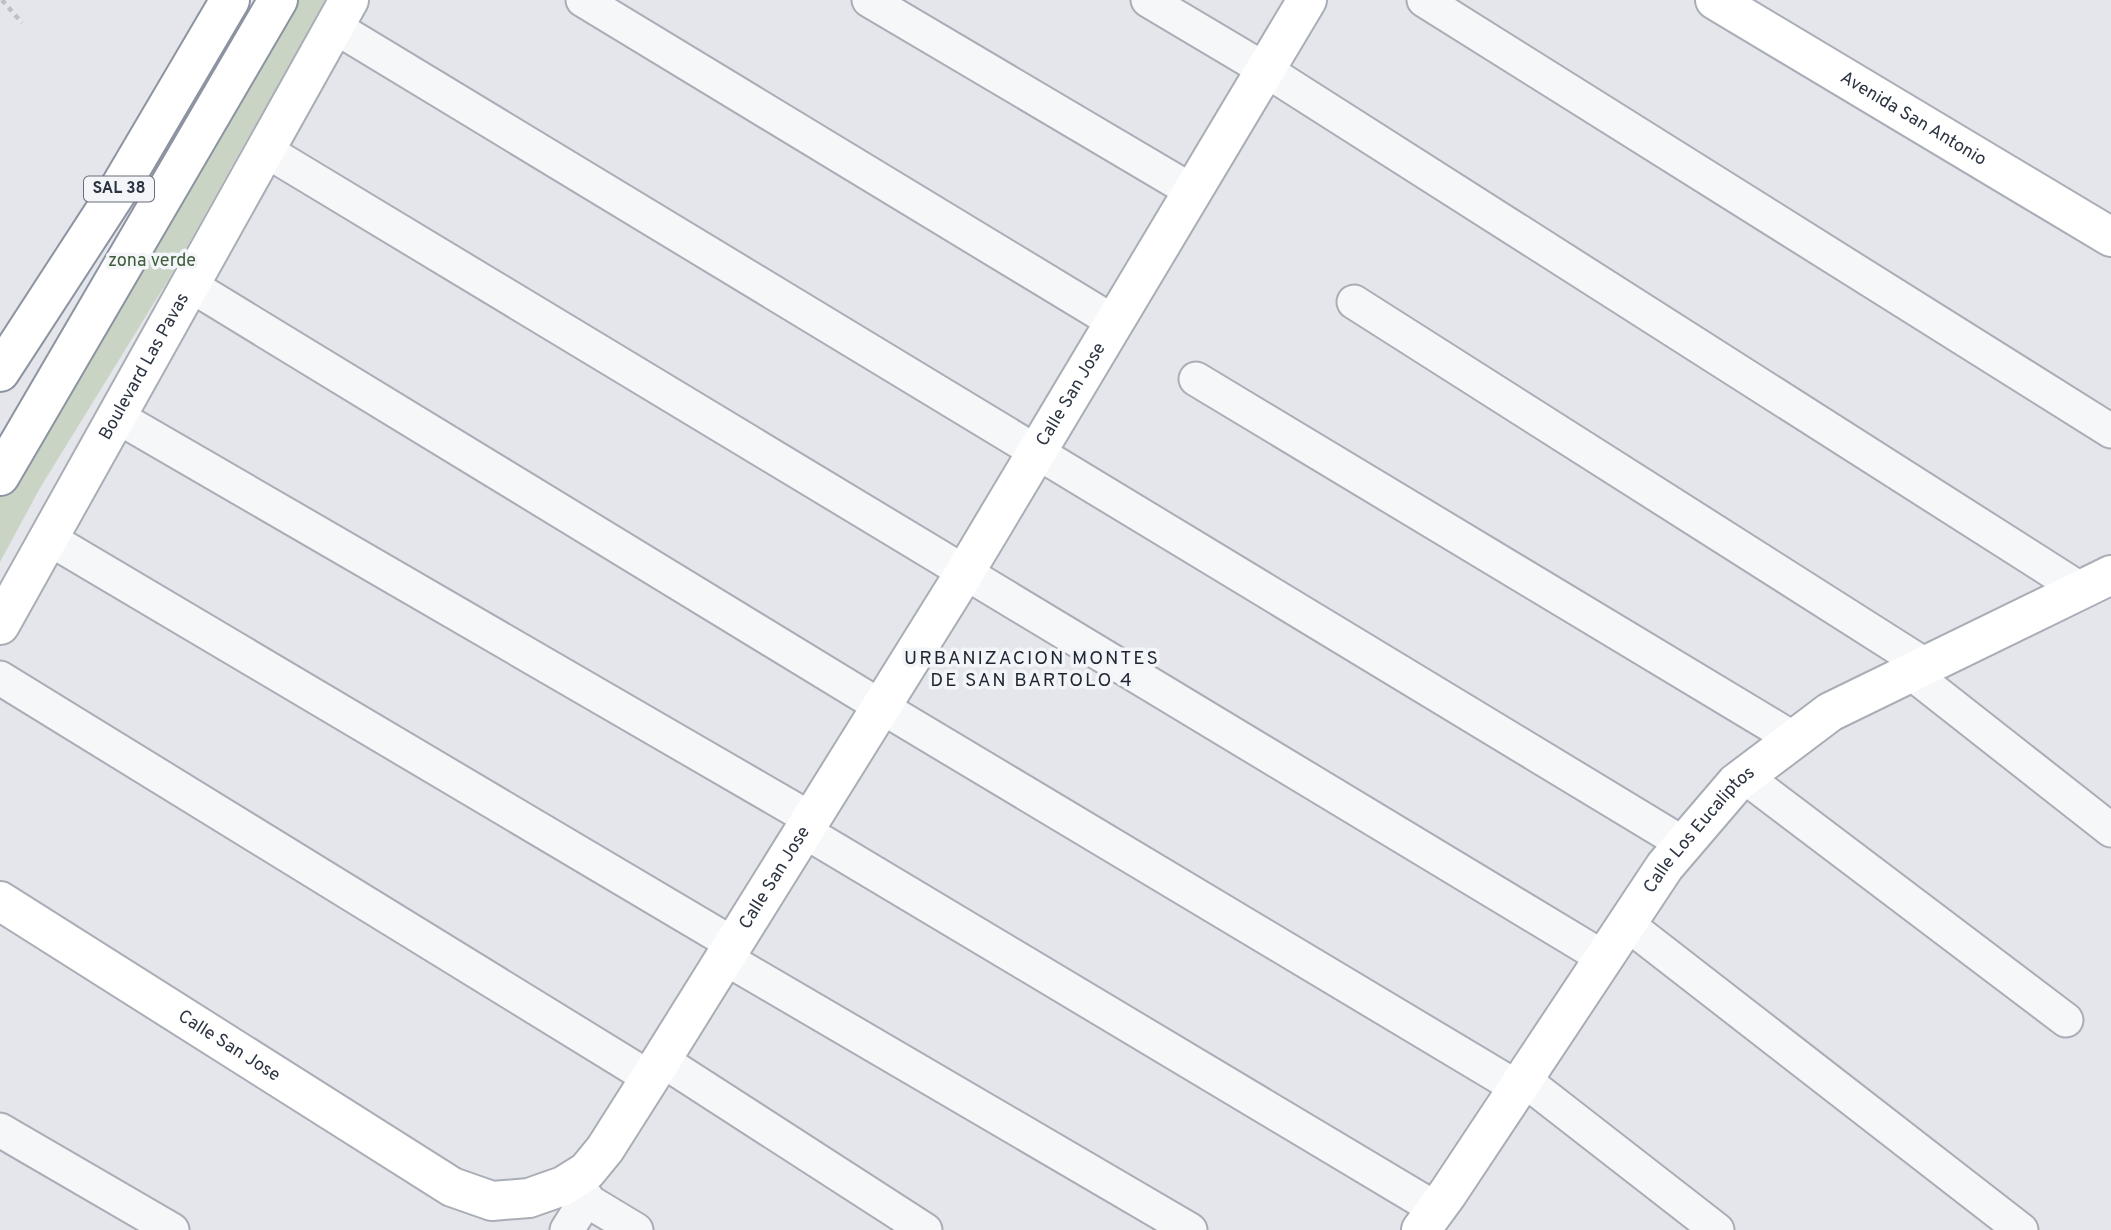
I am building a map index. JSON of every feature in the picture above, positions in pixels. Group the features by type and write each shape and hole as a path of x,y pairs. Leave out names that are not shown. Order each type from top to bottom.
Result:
{"main road":[{"name":"SAL 38","path":"0,372 117,192 230,0"},
{"name":"SAL 38","path":"0,475 278,0"},
{"name":"Calle San Jose","path":"0,901 452,1187 492,1201 575,1192 587,1171 605,1149 965,572 1307,0"},
{"name":"Avenida San Antonio","path":"1715,0 2111,237"},
{"name":"Boulevard Las Pavas","path":"0,625 342,13"},
{"name":"Calle Los Eucaliptos","path":"1425,1225 1665,866 1736,783 1830,712 2100,584"}],"street":[{"path":"583,0 1114,322"},
{"path":"869,0 1192,191"},
{"path":"1147,0 1264,69 2100,584"},
{"path":"1424,0 2111,431"},
{"path":"342,13 1037,452 1684,844"},
{"path":"265,150 1604,958"},
{"path":"190,285 880,706 1520,1084 1717,1230"},
{"path":"1353,302 1918,668 2111,830"},
{"path":"1196,379 1794,739"},
{"path":"116,416 807,825 1425,1225"},
{"path":"48,538 1190,1230"},
{"path":"0,678 925,1230"},
{"path":"1745,777 2066,1020"},
{"path":"1627,924 2021,1230"},
{"path":"0,1130 172,1230"},
{"path":"567,1230 575,1192 636,1230"}],"path":[{"path":"2,0 22,23"}],"green space":[{"name":"zona verde","path":"278,0 325,0 170,277 40,488 0,562 0,476"}],"district":[{"name":"URBANIZACION MONTES DE SAN BARTOLO 4","path":"1032,670"}]}
